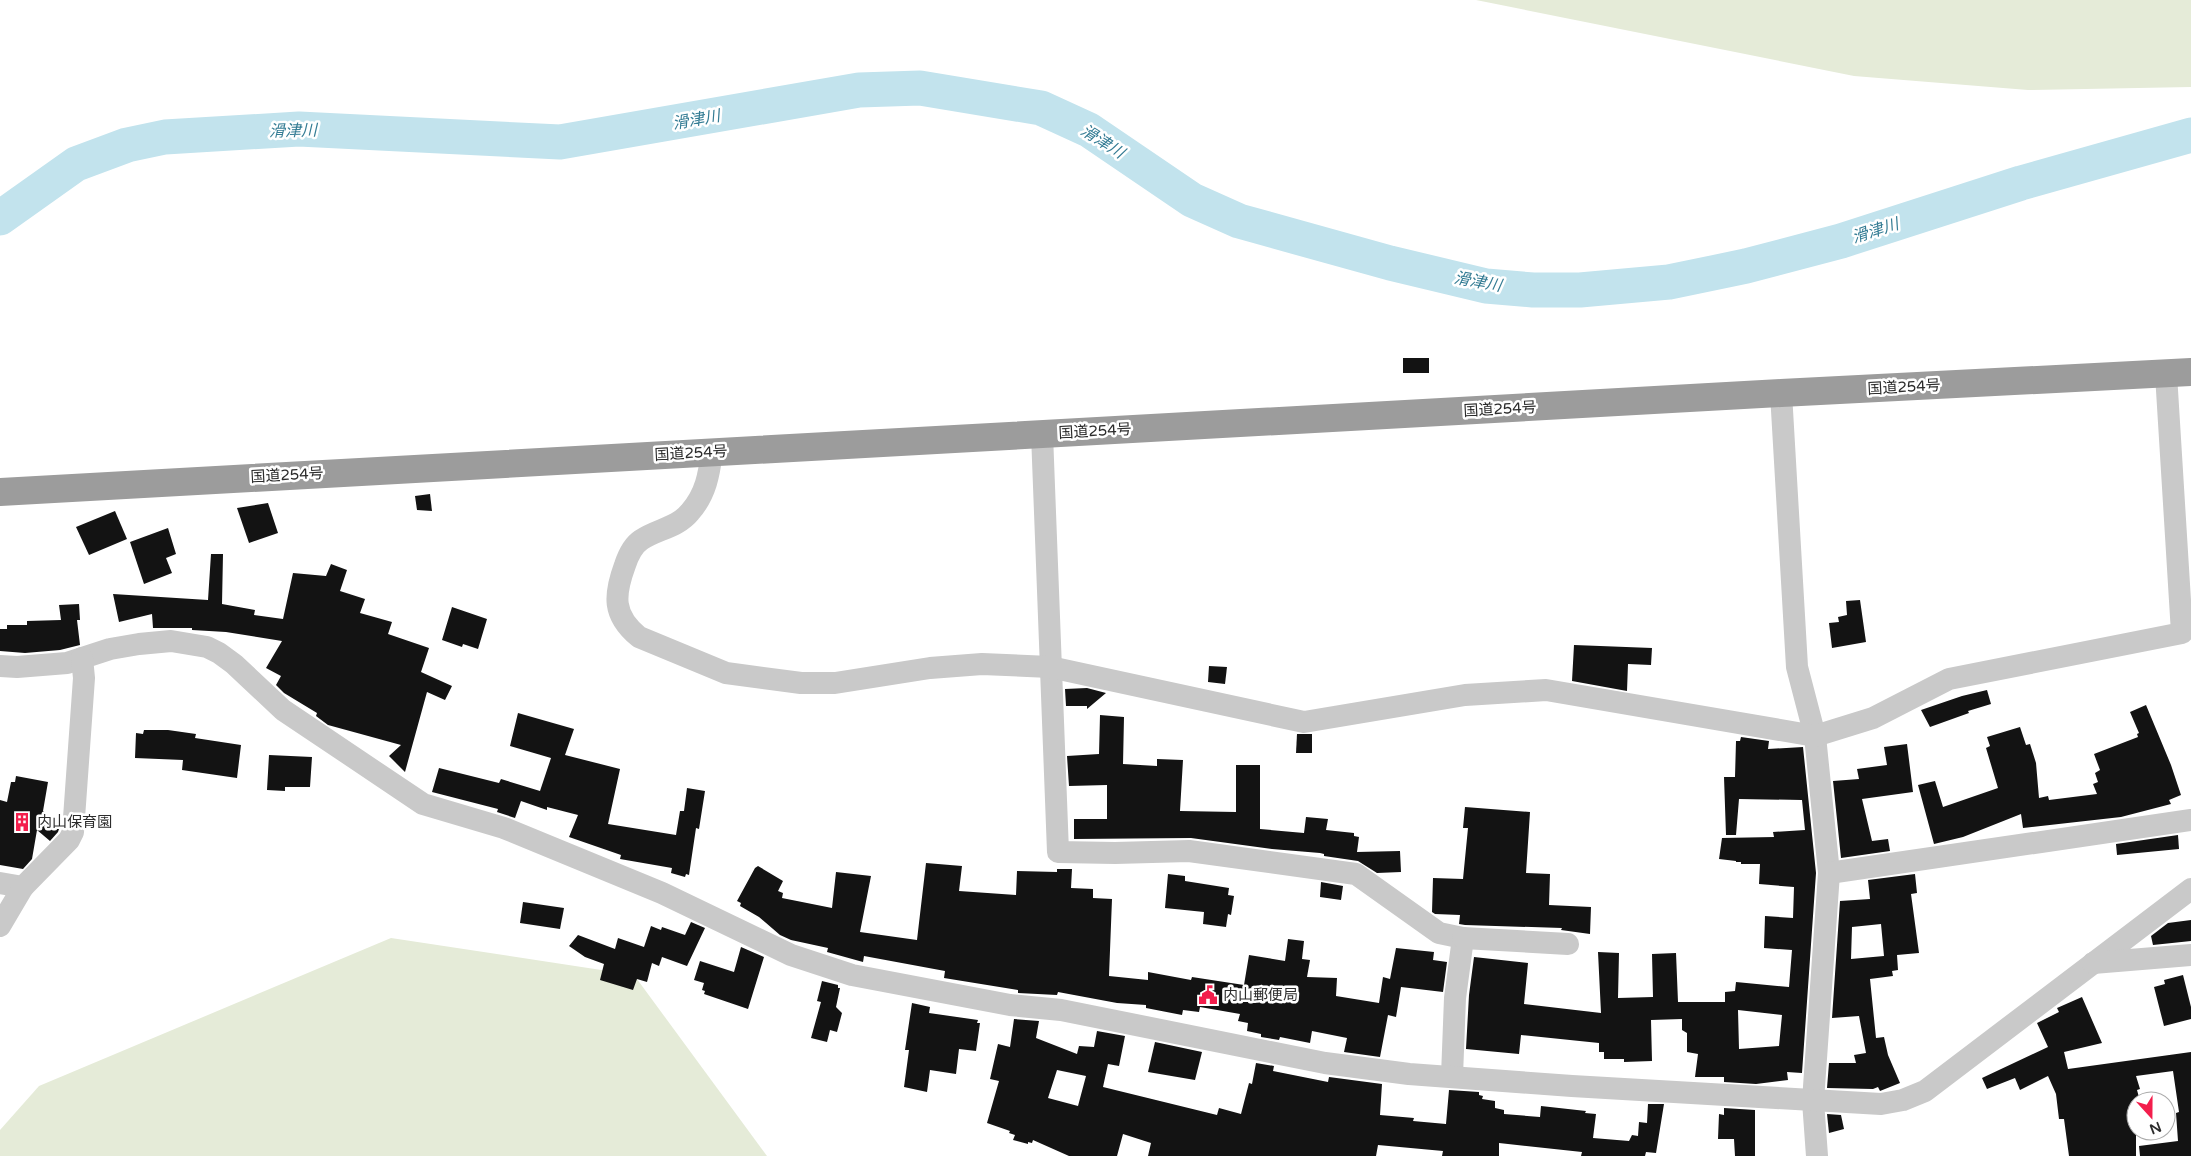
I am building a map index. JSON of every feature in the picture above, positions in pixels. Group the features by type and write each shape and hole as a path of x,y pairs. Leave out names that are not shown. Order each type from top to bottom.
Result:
{"highway":[{"name":"国道254号","path":"0,492 1782,393 2178,373"}],"street":[{"path":"712,452 707,483 691,511 682,520 640,541 634,546 617,586 616,599 628,628 639,637 726,673 801,682 835,683 930,668 974,665 1050,667 1304,722 1465,695 1546,690 1815,736 1873,718 1949,679 2182,633 2178,373"},
{"path":"1782,393 1797,667 1815,736 1829,873 1813,1101 1817,1156"},
{"path":"1042,434 1058,852 1189,852 1356,874 1440,933 1463,938 1568,944"},
{"path":"0,666 52,666 110,649 171,641 208,647 219,652 234,664 282,710 423,804 504,828 662,893 791,955 852,975 1010,1005 1060,1010 1325,1063 1409,1074 1813,1101 1881,1104 1903,1100 1925,1091 2191,889"},
{"path":"0,926 23,887 69,840 73,832 84,678 82,658"},
{"path":"1829,873 2191,820"},
{"path":"0,883 23,887"},
{"path":"1452,1076 1455,998 1463,938"},
{"path":"2093,963 2191,955"}],"green space":[{"path":"1476,0 2191,0 2191,87 2028,90 1854,76"},
{"path":"391,938 634,975 767,1156 0,1156 0,1130 39,1086"}],"building":[{"path":"1403,358 1429,358 1429,373 1403,373"},
{"path":"430,494 432,511 417,510 415,496"},
{"path":"268,503 278,533 249,543 237,508"},
{"path":"115,511 127,539 89,555 76,527"},
{"path":"168,528 176,554 166,558 172,573 144,584 130,542"},
{"path":"211,554 223,554 222,604 255,610 254,615 283,619 293,573 326,576 331,564 347,570 340,591 365,599 360,613 392,622 388,634 429,648 421,672 452,686 445,700 427,692 405,772 389,756 401,745 328,725 316,716 317,713 284,693 276,685 281,676 266,668 282,641 226,632 192,630 192,628 153,628 152,614 119,622 113,594 208,600"},
{"path":"1860,600 1866,642 1832,648 1829,623 1839,622 1838,617 1847,615 1846,601"},
{"path":"79,604 80,620 77,620 80,645 60,650 25,653 0,651 0,629 7,629 7,625 27,625 27,621 61,620 59,605"},
{"path":"452,607 487,619 478,649 463,644 462,647 442,640"},
{"path":"1574,645 1652,648 1651,665 1628,664 1627,691 1572,681"},
{"path":"1209,666 1227,667 1225,684 1208,682"},
{"path":"1087,688 1106,693 1087,709 1087,706 1066,706 1065,689"},
{"path":"1987,690 1991,704 1968,711 1969,713 1930,727 1921,710 1962,696"},
{"path":"2146,705 2171,765 2181,795 2169,800 2171,804 2121,817 2023,828 2021,814 1963,837 1934,844 1918,785 1935,781 1943,807 1998,788 1986,748 1990,746 1987,737 2020,727 2026,745 2030,744 2036,763 2039,798 2048,796 2049,800 2097,794 2093,784 2098,782 2095,773 2100,770 2094,754 2138,737 2137,734 2139,733 2130,712"},
{"path":"518,713 574,729 565,755 620,769 608,824 676,835 680,811 684,811 687,788 705,791 699,829 696,828 689,875 686,874 685,877 671,873 672,868 620,859 621,855 569,837 578,815 547,807 547,810 521,801 515,818 497,812 498,809 432,792 439,768 499,783 501,779 540,791 551,758 510,746"},
{"path":"1100,715 1124,717 1123,764 1157,766 1157,759 1183,760 1180,811 1236,812 1236,765 1260,765 1260,829 1304,833 1306,817 1328,819 1326,830 1354,833 1354,836 1359,837 1357,852 1400,851 1401,872 1377,873 1358,861 1324,856 1324,854 1320,853 1272,849 1191,838 1074,839 1074,819 1107,819 1107,785 1069,786 1067,756 1099,754"},
{"path":"144,730 168,730 196,734 195,738 241,745 237,778 182,770 183,760 135,758 136,733 143,734"},
{"path":"1297,734 1312,734 1312,753 1296,753"},
{"path":"1741,737 1769,741 1768,749 1803,747 1816,873 1802,1073 1787,1072 1788,1080 1756,1084 1724,1082 1724,1077 1695,1077 1698,1054 1687,1052 1687,1033 1682,1030 1682,1019 1651,1020 1652,1061 1624,1062 1624,1059 1604,1059 1604,1052 1599,1052 1599,1043 1521,1035 1519,1054 1466,1049 1469,995 1474,957 1528,963 1524,1004 1601,1013 1598,952 1619,953 1618,998 1653,997 1652,954 1676,953 1678,1002 1725,1002 1725,992 1735,991 1736,982 1789,987 1792,950 1764,948 1765,916 1793,918 1794,887 1759,884 1760,864 1741,864 1741,862 1719,859 1722,838 1774,837 1773,832 1805,830 1802,800 1739,799 1736,835 1726,835 1724,777 1735,777 1736,741 1740,741","holes":["1738,1010 1782,1015 1779,1046 1739,1049"]},
{"path":"1907,744 1913,792 1862,799 1872,841 1888,839 1890,851 1841,858 1833,781 1859,779 1857,769 1887,765 1884,747"},
{"path":"269,755 312,757 310,787 285,787 285,791 267,790"},
{"name":"内山保育園","path":"16,776 48,782 43,811 60,826 58,832 50,841 37,830 32,859 23,869 0,865 0,800 7,802 11,782 15,782"},
{"path":"1465,807 1530,812 1526,873 1550,874 1549,905 1591,907 1590,934 1561,930 1562,928 1465,925 1459,924 1460,915 1435,914 1432,912 1433,878 1463,879 1468,828 1463,828"},
{"path":"2178,835 2179,849 2117,855 2116,844"},
{"path":"926,863 962,866 959,891 1016,895 1017,871 1057,872 1057,869 1072,869 1071,888 1093,889 1093,898 1112,899 1109,976 1148,980 1148,972 1191,980 1192,977 1244,985 1249,955 1285,961 1288,939 1304,941 1302,959 1310,960 1307,977 1337,978 1336,996 1379,1003 1383,977 1390,979 1396,948 1434,952 1433,960 1447,962 1443,992 1401,987 1396,1017 1388,1015 1380,1057 1344,1052 1347,1038 1312,1031 1310,1043 1280,1037 1279,1040 1261,1037 1261,1034 1247,1031 1248,1023 1238,1021 1240,1014 1200,1007 1199,1012 1183,1010 1182,1015 1146,1008 1146,1005 1117,1003 1058,992 1057,995 1018,993 1018,990 944,978 945,971 864,956 863,962 827,952 828,948 791,940 780,935 759,917 740,906 741,903 737,901 755,868 758,866 783,881 778,891 783,893 782,898 832,908 836,872 871,876 860,932 917,940"},
{"path":"1168,874 1185,876 1185,881 1229,888 1228,895 1234,896 1231,915 1228,914 1226,927 1203,924 1204,912 1165,908"},
{"path":"1915,874 1917,893 1911,894 1919,953 1897,955 1898,970 1892,971 1893,976 1870,979 1876,1038 1884,1037 1888,1055 1900,1083 1880,1091 1878,1087 1873,1089 1827,1088 1829,1063 1856,1063 1854,1055 1866,1053 1859,1016 1832,1018 1840,901 1870,899 1868,880","holes":["1881,924 1884,956 1851,959 1852,927"]},
{"path":"1321,882 1343,886 1341,900 1320,897"},
{"path":"523,902 564,908 560,929 520,923"},
{"path":"2191,920 2191,941 2153,945 2151,936 2168,923"},
{"path":"691,922 705,928 687,966 662,957 659,966 652,963 647,982 637,979 633,990 600,980 604,964 585,957 569,946 578,935 615,949 618,938 644,947 651,926 661,930 662,927 685,935"},
{"path":"741,947 764,957 748,1009 704,994 705,991 702,990 704,983 694,980 700,961 734,972"},
{"path":"2183,975 2191,1007 2191,1019 2164,1026 2154,987 2165,984 2164,980"},
{"path":"822,981 838,985 838,988 840,988 836,1007 842,1013 837,1032 830,1030 827,1042 811,1038 821,1002 817,1001"},
{"path":"2082,997 2102,1043 2064,1052 2068,1069 2191,1052 2191,1156 2140,1156 2139,1146 2178,1141 2176,1113 2179,1112 2173,1071 2136,1076 2140,1089 2137,1091 2126,1091 2126,1141 2136,1141 2136,1156 2069,1156 2064,1119 2059,1119 2056,1094 2048,1076 2020,1090 2015,1078 1987,1089 1982,1078 2048,1047 2037,1023 2059,1012 2057,1008"},
{"path":"912,1003 930,1007 929,1013 978,1020 977,1023 980,1023 976,1051 959,1049 956,1074 930,1070 927,1092 904,1087 909,1050 905,1050"},
{"path":"1014,1019 1039,1021 1036,1038 1077,1054 1079,1046 1094,1047 1097,1031 1125,1036 1119,1066 1108,1064 1103,1087 1217,1115 1219,1108 1241,1114 1249,1083 1252,1084 1256,1063 1274,1066 1273,1071 1328,1082 1329,1077 1382,1084 1380,1115 1414,1118 1413,1121 1446,1124 1449,1090 1479,1092 1479,1095 1483,1096 1482,1099 1495,1101 1495,1108 1504,1110 1504,1114 1540,1117 1541,1106 1586,1111 1585,1113 1596,1114 1593,1138 1629,1141 1632,1135 1638,1136 1639,1122 1647,1123 1648,1104 1664,1104 1656,1153 1646,1152 1645,1156 1581,1156 1582,1152 1499,1143 1499,1156 1442,1156 1443,1151 1378,1145 1376,1156 1148,1156 1151,1143 1123,1134 1117,1156 1069,1156 1033,1140 1032,1143 1028,1142 1028,1144 1013,1140 1015,1135 1009,1133 1010,1131 987,1123 999,1081 990,1079 998,1044 1010,1047","holes":["1057,1070 1086,1076 1078,1106 1048,1098"]},
{"path":"1155,1042 1202,1052 1195,1080 1148,1072"},
{"path":"1724,1108 1755,1110 1755,1156 1735,1156 1734,1139 1718,1139 1719,1114 1724,1115"},
{"path":"1827,1114 1841,1115 1844,1129 1829,1133"}],"waterway":[{"name":"滑津川","path":"0,218 76,164 127,145 165,137 299,129 560,142 859,90 920,88 1041,108 1089,130 1192,200 1239,221 1390,263 1486,286 1533,290 1580,290 1669,282 1746,266 1841,241 2021,183 2191,135"}],"place":[{"name":"内山保育園","path":"22,822"},
{"name":"内山郵便局","path":"1208,995"}]}
